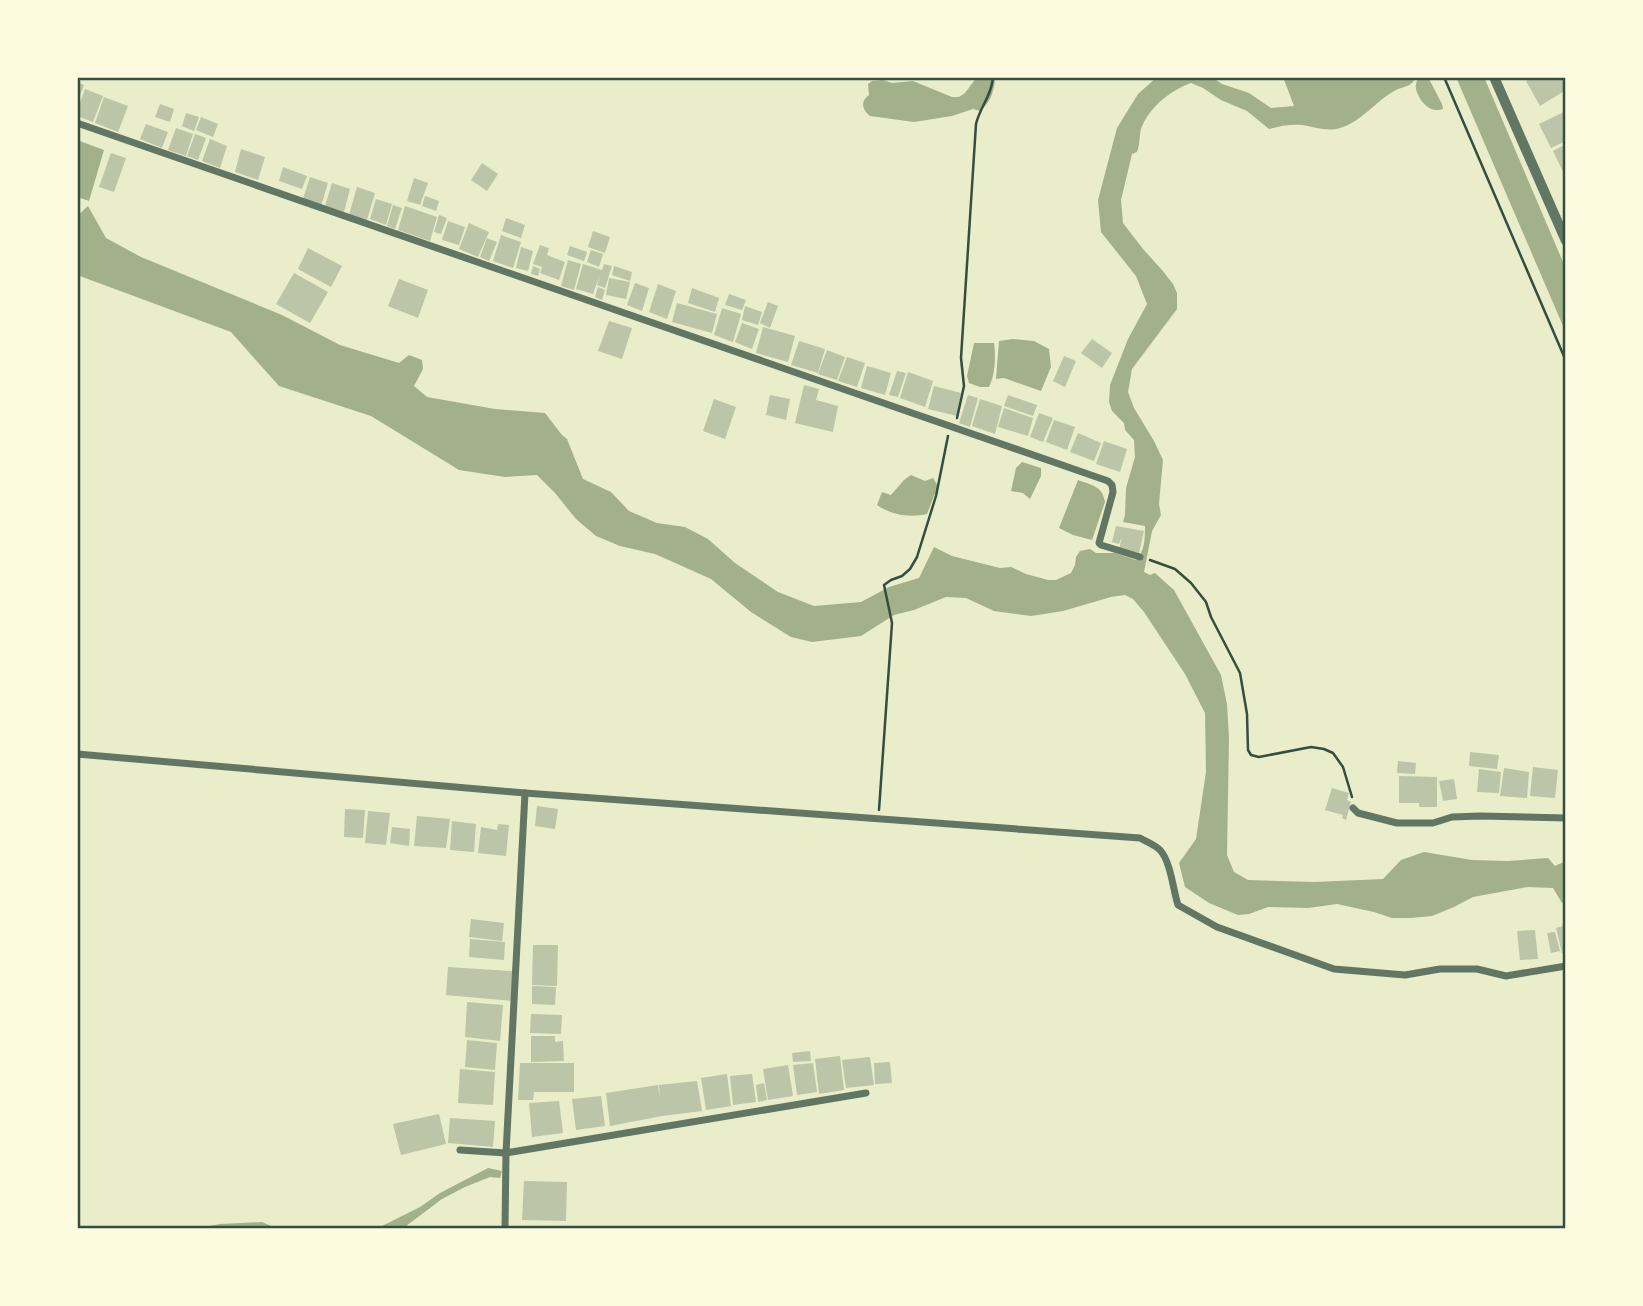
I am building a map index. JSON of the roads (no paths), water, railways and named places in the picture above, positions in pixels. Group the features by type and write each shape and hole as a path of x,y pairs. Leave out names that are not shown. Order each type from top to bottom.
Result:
{"street":[{"path":"1494,77 1566,241"},
{"path":"77,123 1108,481 1113,492 1099,543 1140,557"},
{"path":"77,754 525,793 1140,838 1159,849 1163,855 1178,905 1217,927 1334,969 1405,975 1440,969 1477,969 1506,976 1566,966"},
{"path":"505,1229 506,1153 525,793"},
{"path":"1353,808 1361,815 1397,823 1433,823 1452,817 1480,816 1566,818"},
{"path":"460,1150 506,1153 866,1093"}]}
